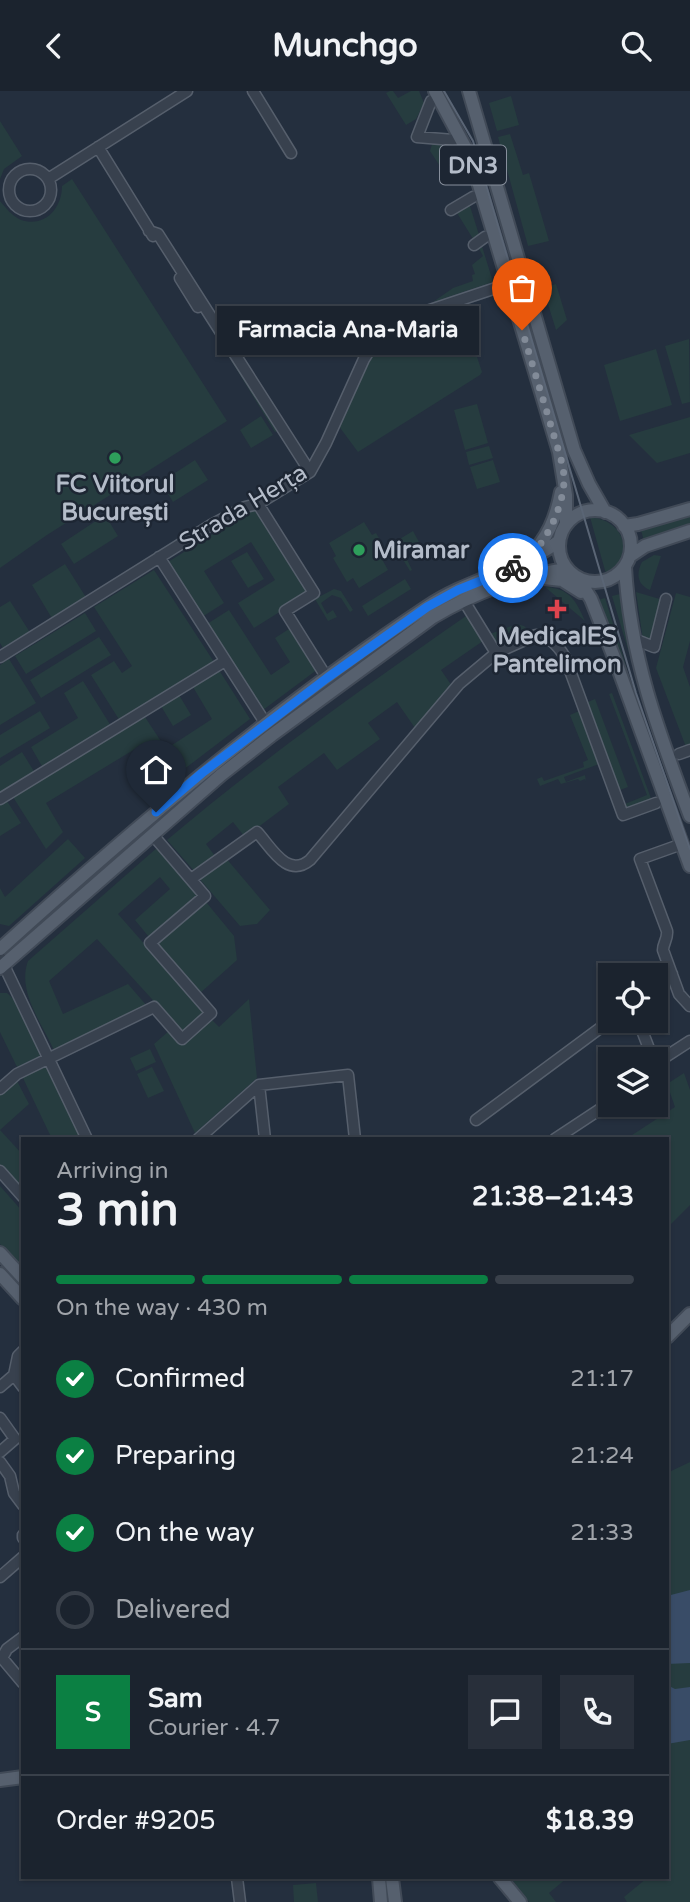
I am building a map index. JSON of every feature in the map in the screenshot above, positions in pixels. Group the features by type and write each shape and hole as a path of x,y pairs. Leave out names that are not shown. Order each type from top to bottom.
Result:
{"main road":[{"name":"DN3","path":"468,91 574,450 605,512 624,526"},
{"name":"DN3","path":"433,96 471,157 558,452 564,478 566,525 559,541"},
{"path":"519,566 548,533 557,511 564,478"},
{"path":"690,509 624,526 631,541 627,562 634,639 643,684 690,816"},
{"path":"566,525 583,512 605,512"},
{"path":"578,578 602,582 618,575 627,562 645,546 690,531"},
{"path":"0,949 168,801 327,678 439,599 519,566 559,541"},
{"path":"559,541 559,554 567,569 578,578 600,619 690,866"},
{"path":"1,963 272,735 433,617 464,601 523,579 567,569"},
{"path":"523,579 555,578 570,583 582,594 600,619"},
{"path":"0,1253 21,1276"},
{"path":"0,1274 21,1297"},
{"path":"669,1334 690,1314"},
{"path":"0,1780 21,1777"},
{"path":"379,1879 381,1902"},
{"path":"392,1879 395,1902"},
{"path":"501,1879 520,1902"}],"street":[{"path":"253,91 291,153"},
{"path":"48,179 178,93"},
{"path":"433,96 417,137 453,140"},
{"path":"99,147 198,307"},
{"path":"22,171 39,171 48,179 51,191 43,208 25,211 19,209 11,199 11,182 22,171"},
{"path":"451,210 472,197"},
{"path":"149,231 158,234 305,464"},
{"path":"474,245 485,237"},
{"name":"Strada Herța","path":"0,657 211,525 258,503 310,472 364,359 388,325 508,284"},
{"path":"258,503 314,593 285,611 327,678"},
{"path":"159,557 266,725"},
{"path":"519,566 523,579"},
{"path":"634,639 654,647 666,599"},
{"path":"464,601 496,653"},
{"path":"191,879 257,832 288,866 301,866 311,859 475,668 496,653 536,635 554,643 565,657 623,815 656,803"},
{"path":"0,799 225,661"},
{"path":"679,754 690,750"},
{"path":"0,1089 17,1074 154,1007 182,1039 211,1013 150,943 205,896 152,834"},
{"path":"682,844 640,859 667,931 663,950 682,999 690,1006"},
{"path":"1,963 86,1137"},
{"path":"668,977 672,974"},
{"path":"476,1120 598,1030"},
{"path":"668,1055 690,1041"},
{"path":"200,1137 259,1085 348,1075 355,1137"},
{"path":"259,1085 265,1137"},
{"path":"558,1137 598,1111"},
{"path":"0,1171 21,1195"},
{"path":"0,1387 14,1375 21,1353"},
{"path":"14,1375 21,1384"},
{"path":"0,1418 15,1439 0,1452"},
{"path":"0,1462 10,1476 14,1493 21,1503"},
{"path":"0,1577 21,1559"},
{"path":"21,1638 7,1649 2,1658 21,1681"},
{"path":"237,1879 240,1902"}],"green space":[{"path":"390,91 398,98 411,91 419,91 424,103 416,119 406,125 386,93"},
{"path":"511,96 519,125 497,131 489,103"},
{"path":"0,121 22,156 4,169 0,179"},
{"path":"510,134 523,175 529,173 549,241 528,246 498,137"},
{"path":"432,144 450,147 458,171 457,179 451,183 430,151"},
{"path":"72,179 227,421 47,535 0,568 0,201 9,212 21,220 30,222 45,219 59,202 62,186"},
{"path":"469,203 480,238 475,242 457,213"},
{"path":"481,243 493,282 433,302 453,288 473,281 472,275 475,274 472,265 483,256 477,245"},
{"path":"556,284 567,320 556,330 543,288"},
{"path":"202,309 277,431 275,432 200,310"},
{"path":"396,326 406,350 469,333 482,372 358,452 338,425 368,356 386,333"},
{"path":"689,339 690,402 682,404 665,346"},
{"path":"656,349 672,405 620,421 604,365"},
{"path":"477,404 488,443 465,450 454,410"},
{"path":"261,416 273,435 251,448 240,430"},
{"path":"690,417 690,453 657,463 629,435"},
{"path":"489,446 493,458 469,465 466,452"},
{"path":"195,460 208,480 173,502 161,482"},
{"path":"493,460 500,482 477,489 470,467"},
{"path":"254,508 258,509 310,593 254,628 238,603 275,580 251,542 204,571 224,603 202,617 168,562"},
{"path":"690,514 690,526 644,541 641,530"},
{"path":"105,515 118,536 74,564 61,544"},
{"path":"590,517 611,525 622,540 624,548 621,557 616,566 606,574"},
{"name":"Miramar","path":"364,522 372,535 376,533 390,557 383,561 388,570 359,588 353,578 347,582 333,558 336,556 329,543"},
{"path":"413,531 419,542 404,553 412,570 410,571 393,543"},
{"path":"247,552 264,579 248,588 231,561"},
{"path":"654,555 661,556 650,590 640,582 639,571 642,562"},
{"path":"65,564 87,599 53,620 32,585"},
{"path":"154,570 214,662 120,721 91,675 114,661 122,673 132,666 94,607"},
{"path":"405,579 411,589 368,616 362,606"},
{"path":"545,587 571,596 585,621"},
{"path":"334,589 341,591 353,610 350,612 341,598 332,595 321,603 327,614 333,610 337,617 328,621 315,599"},
{"path":"636,592 663,600 652,642 643,640"},
{"path":"624,593 634,670 612,596"},
{"path":"676,593 690,597 690,641 683,667 690,687 690,745 686,747 656,668"},
{"path":"605,598 628,672 594,601"},
{"path":"10,601 31,634 5,651 0,643 0,607"},
{"path":"229,610 271,675 290,662 275,638 292,627 318,669 263,710 207,624"},
{"path":"85,613 96,631 26,674 15,656"},
{"path":"466,616 483,641 441,670 452,686 415,728 397,702 368,723 380,739 337,770 324,753 278,787 289,804 245,837 233,822 206,844 215,856 195,872 167,840 314,724"},
{"path":"517,624 529,631 498,647 490,634"},
{"path":"99,637 111,655 41,698 30,680"},
{"path":"9,659 36,703 0,725 0,665"},
{"path":"219,670 250,719 162,786 135,749 46,803 63,832 46,849 13,797 145,717 166,749 212,719 193,687"},
{"path":"83,681 111,726 43,768 31,747 78,718 64,693"},
{"path":"612,693 652,801 627,810 625,804 647,795 609,694"},
{"path":"179,695 191,715 173,726 161,706"},
{"path":"595,699 628,787 620,790 588,702"},
{"path":"40,711 50,728 0,758 0,735"},
{"path":"579,711 599,764 564,777 566,782 585,775 586,782 585,779 578,779 561,784 558,779 540,786 537,779 542,777 544,781 584,767 583,762 588,760 570,715"},
{"path":"22,752 35,773 0,794 0,766"},
{"path":"7,801 21,823 0,836 0,805"},
{"path":"68,839 85,858 9,926 0,924 0,888 5,897"},
{"path":"158,847 198,894 149,937 135,920 170,889 160,877 118,914 205,1013 183,1033 97,939 49,981 63,1014 128,984 147,1006 54,1050 28,995 25,972 28,961"},
{"path":"225,857 270,910 257,924 240,926 198,877"},
{"path":"206,902 234,936 237,960 199,994 157,945"},
{"path":"0,993 7,993 16,1001 42,1055 17,1067 0,1032"},
{"path":"249,999 257,1078 195,1133 154,1044 170,1030 183,1044 211,1019 219,1027"},
{"path":"150,1049 156,1062 136,1071 130,1058"},
{"path":"46,1065 81,1137 51,1137 22,1076"},
{"path":"152,1067 164,1091 148,1098 137,1074"},
{"path":"684,1073 690,1090 690,1205 669,1226 669,1137 629,1137 660,1117 668,1117 668,1112 675,1107 668,1083"},
{"path":"16,1079 29,1104 0,1130 0,1094"},
{"path":"0,1130 21,1153 21,1189 0,1166"},
{"path":"0,1186 21,1210 21,1267 0,1244"},
{"path":"690,1462 690,1902 627,1902 624,1897 646,1879 669,1879 669,1472"},
{"path":"566,1879 549,1893 556,1902 529,1902 513,1881"},
{"path":"316,1883 318,1902 294,1902 293,1885"}],"water":[{"path":"690,1590 690,1663 669,1664 669,1595"},
{"path":"669,1686 675,1689 690,1687 690,1740 669,1744"}],"tram line":[{"path":"444,91 473,141 636,693 690,849"}],"way so far":[{"path":"513,568 519,566 537,548 548,533 557,511 564,478 522,330"}],"place":[{"name":"Farmacia Ana-Maria","path":"522,330"},
{"name":"FC Viitorul București","path":"115,458"},
{"name":"Miramar","path":"359,550"},
{"name":"MedicalES Pantelimon","path":"557,609"}],"route":[{"path":"156,812 202,773 327,678 427,607 458,590 513,568"}]}
